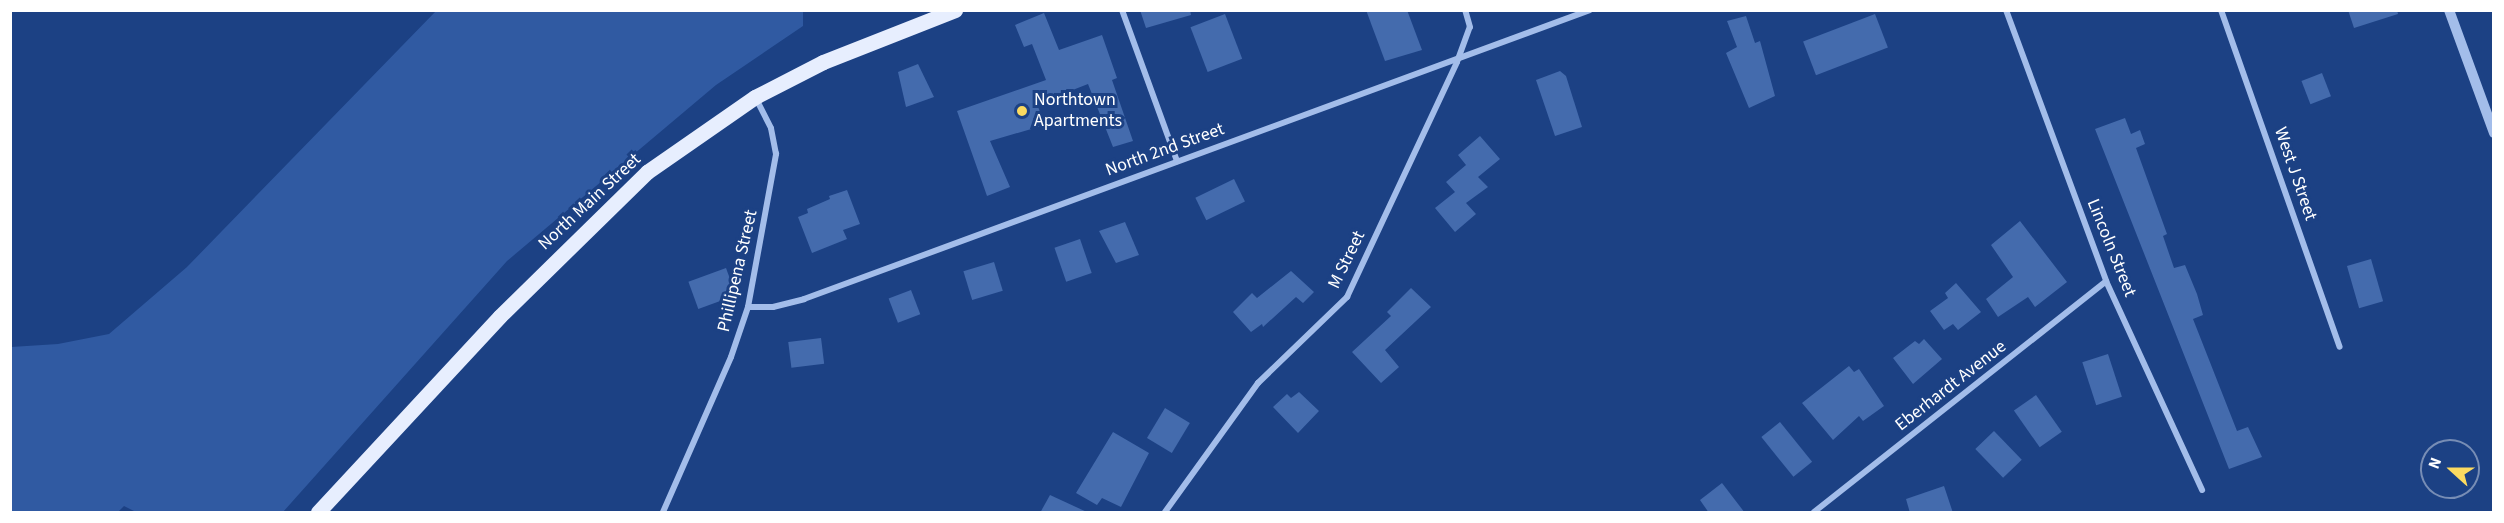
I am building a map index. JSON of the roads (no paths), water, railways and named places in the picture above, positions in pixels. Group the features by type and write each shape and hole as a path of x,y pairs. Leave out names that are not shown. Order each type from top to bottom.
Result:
{"main road":[{"name":"North Main Street","path":"318,513 500,316 612,204 661,162 755,97 823,62 955,10"}],"street":[{"path":"1122,10 1177,161"},
{"name":"M Street","path":"1165,513 1258,382 1347,297 1457,62 1470,27 1465,10"},
{"name":"North 2nd Street","path":"748,307 773,307 804,299 1177,161 1457,62 1590,10"},
{"name":"Lincoln Street","path":"2006,10 2106,281 2202,490"},
{"name":"West J Street","path":"2221,10 2340,346"},
{"path":"2449,10 2493,133"},
{"name":"Phillipena Street","path":"663,513 731,357 748,307 776,154 771,128 755,97"},
{"name":"Eberhardt Avenue","path":"1814,513 2106,281"}],"place":[{"name":"Northtown Apartments","path":"1022,111"}]}
